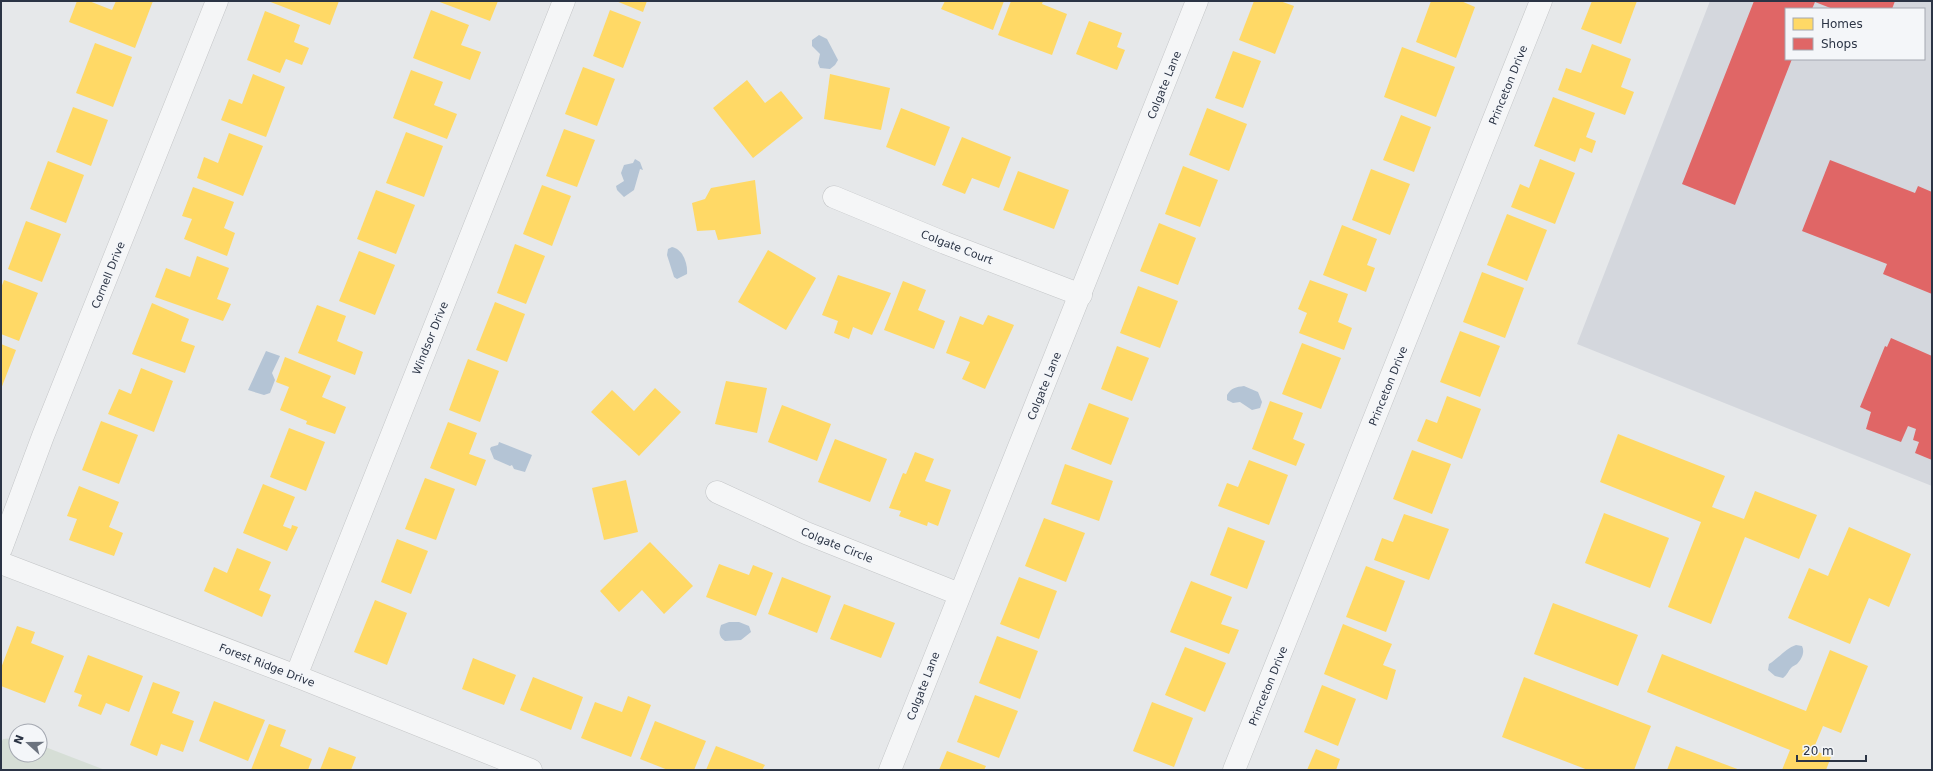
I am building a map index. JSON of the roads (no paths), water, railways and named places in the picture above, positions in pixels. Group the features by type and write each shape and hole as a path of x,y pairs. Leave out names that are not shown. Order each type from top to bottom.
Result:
{"street":[{"name":"Cornell Drive","path":"1,549 43,436 217,1"},
{"name":"Windsor Drive","path":"296,676 564,1"},
{"name":"Colgate Lane","path":"890,770 1081,295 1197,1"},
{"name":"Princeton Drive","path":"1234,770 1541,1"},
{"name":"Colgate Court","path":"834,197 945,243 1081,295"},
{"name":"Colgate Circle","path":"717,492 806,533 960,594"},
{"name":"Forest Ridge Drive","path":"1,563 296,676 531,770"}],"water":[{"path":"819,35 827,39 838,60 830,69 820,68 818,63 820,54 812,46 812,40"},
{"path":"635,159 640,162 643,170 640,169 634,190 624,197 617,190 616,186 624,181 621,173 624,165 633,163"},
{"path":"672,247 676,248 682,254 687,266 687,274 677,279 674,277 667,255 668,249"},
{"path":"266,351 280,356 272,373 275,380 270,393 264,395 248,390"},
{"path":"1244,386 1258,392 1262,402 1260,408 1252,410 1240,402 1233,403 1227,400 1227,395 1232,389"},
{"path":"499,442 532,455 525,472 514,469 512,465 510,466 494,459 490,449 491,447 498,445"},
{"path":"729,622 739,622 749,626 751,632 741,640 725,641 720,636 721,625"},
{"path":"1796,645 1802,646 1802,658 1792,667 1785,677 1775,676 1768,670 1769,664"}]}
